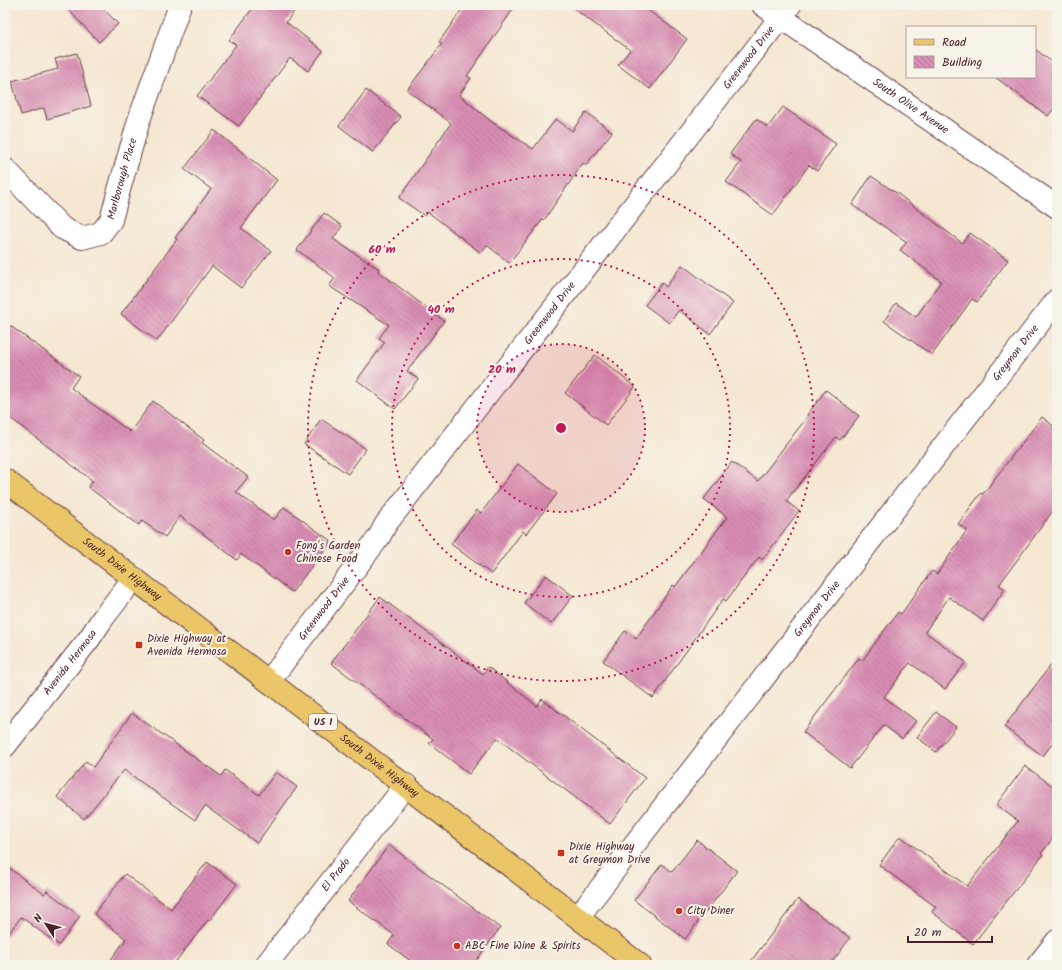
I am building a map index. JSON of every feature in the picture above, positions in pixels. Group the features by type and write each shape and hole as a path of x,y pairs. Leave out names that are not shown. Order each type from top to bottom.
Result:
{"main road":[{"name":"South Dixie Highway","path":"5,480 640,965"}],"street":[{"name":"Marlborough Place","path":"5,169 62,228 82,238 101,233 112,220 118,190 139,120 180,5"},
{"name":"South Olive Avenue","path":"778,9 1057,207"},
{"name":"Greenwood Drive","path":"269,681 379,537 386,524 778,9"},
{"name":"Greymon Drive","path":"578,917 1057,300"},
{"name":"Avenida Hermosa","path":"5,746 89,639 103,618 134,578"},
{"name":"El Prado","path":"266,965 406,785"},
{"path":"1038,965 1057,940"}],"building":[{"path":"64,5 100,5 118,24 99,42"},
{"path":"255,5 299,5 286,22 323,51 308,71 290,58 239,126 197,96 236,45 229,40"},
{"path":"465,5 516,5 467,76 471,78 459,95 492,122 533,149 556,119 572,131 586,112 612,132 586,165 583,163 544,220 543,219 509,263 487,245 481,253 428,212 425,216 399,198 451,123 407,90 442,44 439,42"},
{"path":"569,5 641,5 687,39 650,89 618,65 630,50"},
{"path":"1036,50 1057,66 1057,104 1048,116 996,78 1036,78"},
{"path":"77,53 91,106 47,119 44,108 21,115 12,81 58,69 55,59"},
{"path":"366,90 401,117 373,152 339,126"},
{"path":"783,107 836,144 817,171 809,165 773,215 726,182 741,162 730,154 756,119 768,127"},
{"path":"214,130 277,180 241,228 271,251 241,288 212,266 157,341 121,314 177,239 175,238 211,189 184,169"},
{"path":"871,176 898,194 962,243 970,233 1008,260 977,302 972,299 932,355 884,321 896,303 916,317 941,281 900,250 907,242 852,205"},
{"path":"324,213 342,226 333,239 379,269 378,271 444,321 407,371 418,379 395,409 357,380 385,342 379,338 389,325 329,286 335,278 297,250"},
{"path":"682,265 733,303 710,334 679,310 669,323 645,305 662,283 666,287"},
{"path":"5,322 79,376 71,388 130,432 153,401 204,440 202,443 248,477 236,492 274,520 284,507 331,541 292,592 241,554 237,560 180,516 165,537 142,521 139,525 88,487 93,481 5,414"},
{"path":"595,355 635,387 606,425 565,393"},
{"path":"826,390 859,416 840,440 836,437 786,501 799,511 762,560 759,557 726,601 723,599 653,698 603,661 625,631 636,639 673,585 675,587 727,517 704,499 732,462 758,481"},
{"path":"1042,417 1057,429 1057,505 999,585 1005,589 983,621 949,597 925,632 966,662 945,689 910,663 884,697 916,721 902,739 884,725 850,768 803,732 859,658 862,661 898,612 901,614 932,571 937,574 967,530 958,524"},
{"path":"321,419 366,449 348,474 304,444"},
{"path":"518,464 557,494 526,534 523,531 491,574 451,544 477,510 481,513"},
{"path":"546,575 573,596 551,624 524,603"},
{"path":"380,597 483,674 488,667 537,706 542,699 645,778 610,824 497,738 469,774 429,743 433,739 331,663"},
{"path":"1057,657 1057,737 1043,756 1004,727"},
{"path":"936,712 956,727 936,752 917,737"},
{"path":"132,713 221,776 225,770 259,795 276,772 297,787 257,843 205,806 195,820 124,770 84,819 57,797 86,761 93,767"},
{"path":"1025,766 1057,789 1057,832 1041,854 1043,855 973,944 932,912 936,907 879,865 900,836 967,886 1018,821 996,805"},
{"path":"697,840 737,871 685,939 634,900 662,864 672,872"},
{"path":"389,845 500,928 473,965 416,965 388,944 394,935 348,901"},
{"path":"207,862 237,884 173,965 107,965 126,939 94,914 125,874 171,909"},
{"path":"5,865 44,894 47,891 80,916 59,945 21,917 5,938"},
{"path":"798,899 850,938 830,965 748,965"}],"place":[{"name":"Fong's Garden Chinese Food","path":"288,552"},
{"name":"Dixie Highway at Avenida Hermosa","path":"139,645"},
{"name":"Dixie Highway at Greymon Drive","path":"561,853"},
{"name":"City Diner","path":"679,911"},
{"name":"ABC Fine Wine & Spirits","path":"457,946"}]}
